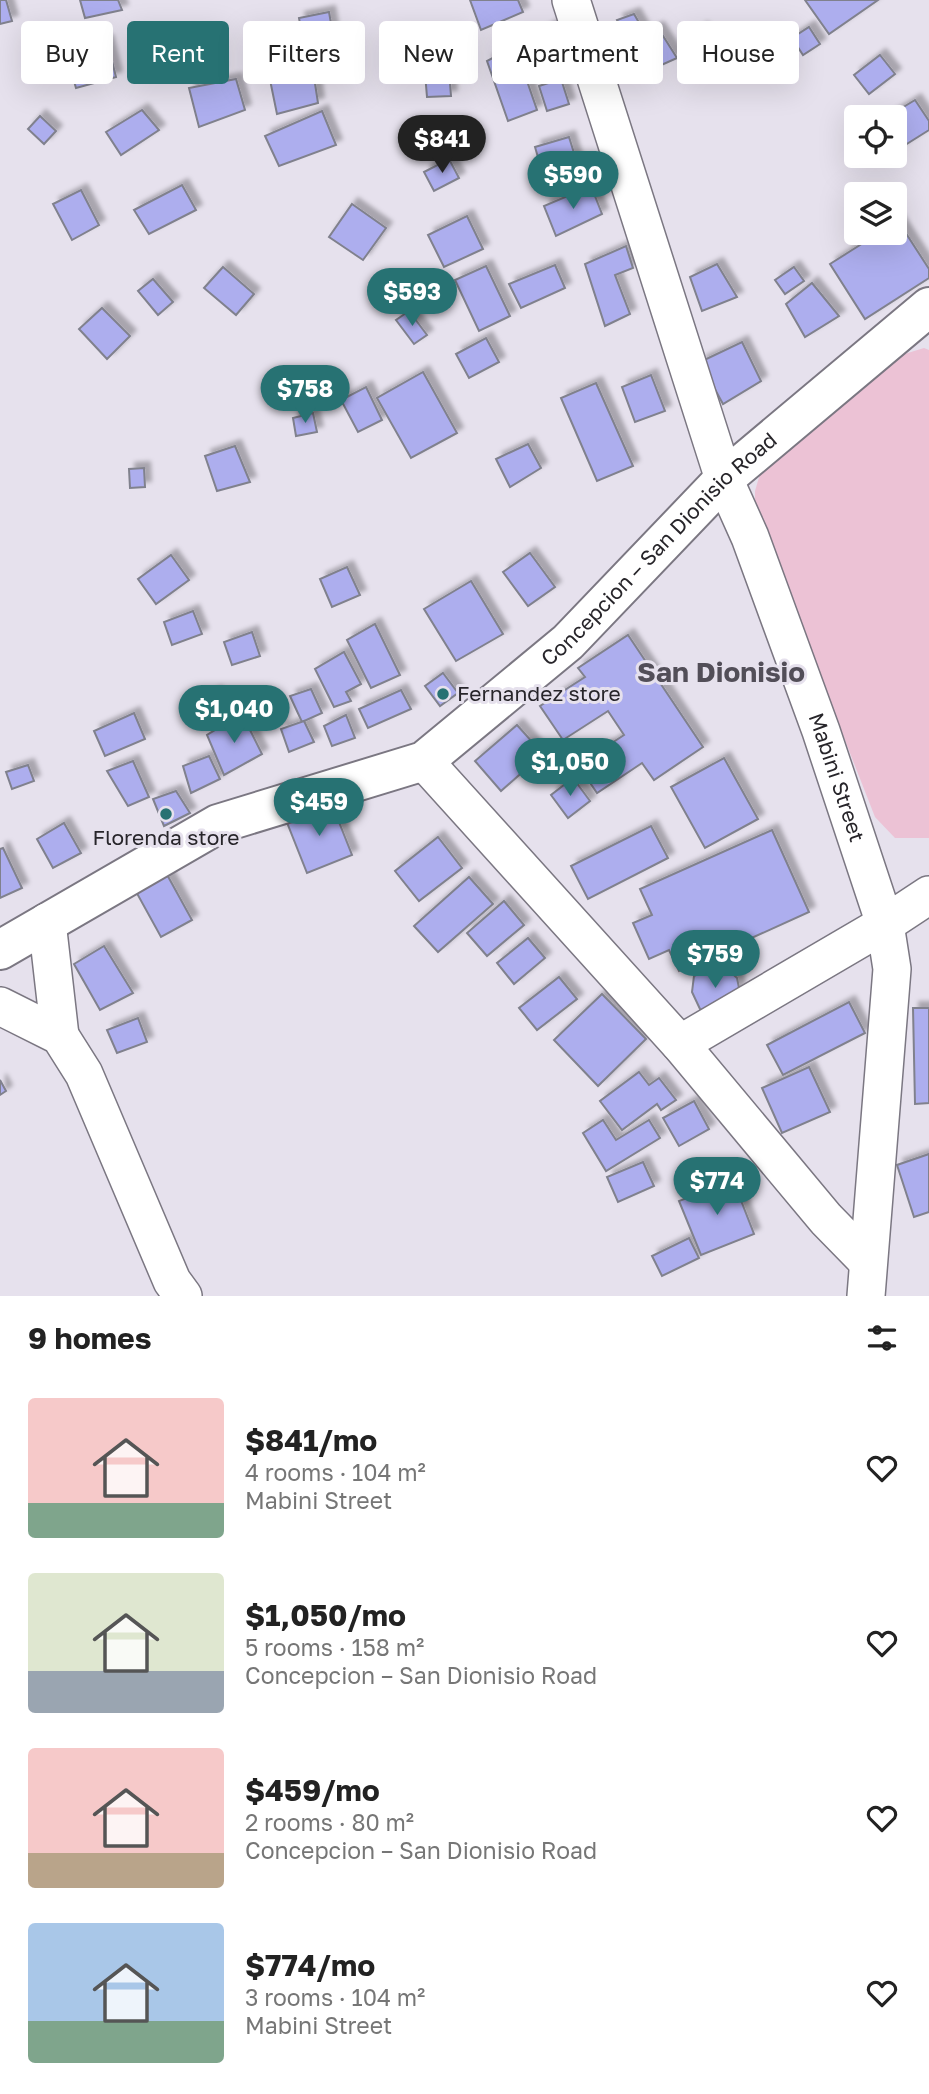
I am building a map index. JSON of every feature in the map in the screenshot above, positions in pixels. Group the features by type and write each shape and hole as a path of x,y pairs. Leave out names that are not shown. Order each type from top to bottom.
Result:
{"main road":[{"name":"Concepcion – San Dionisio Road","path":"0,950 218,824 424,761 568,642 724,479 926,316"}],"street":[{"name":"Mabini Street","path":"571,0 724,479 750,537 812,705 885,924 892,969 867,1279"},
{"path":"424,761 680,1044 826,1219 867,1279"},
{"path":"680,1044 885,924 929,895"},
{"path":"47,922 60,1037 84,1074 172,1281 183,1296"},
{"path":"0,1006 60,1037"}],"shaded area":[{"path":"924,348 929,350 929,838 895,838 875,817 755,510 755,491 762,467 898,356"}],"building":[{"path":"0,0 6,0 12,21 0,24"},
{"path":"80,0 118,0 122,10 85,18"},
{"path":"470,0 518,0 523,12 502,21 492,21 492,25 481,30"},
{"path":"805,0 878,0 829,34"},
{"path":"329,12 331,21 300,21 299,18"},
{"path":"634,14 638,21 618,21"},
{"path":"809,27 820,44 803,55 799,49 799,33"},
{"path":"663,36 677,58 663,64"},
{"path":"880,55 895,74 869,94 854,75"},
{"path":"492,58 492,75 487,61"},
{"path":"236,79 245,110 199,127 189,88 229,84 229,80"},
{"path":"75,84 91,84 76,88"},
{"path":"271,84 315,84 318,103 277,114"},
{"path":"426,84 450,84 451,96 427,97"},
{"path":"495,84 528,84 537,110 508,121"},
{"path":"563,84 569,104 547,111 539,86"},
{"path":"915,100 929,121 929,130 907,144 907,105"},
{"path":"142,110 159,130 121,155 106,132"},
{"path":"322,111 336,145 279,166 265,136"},
{"path":"40,116 56,131 44,144 28,129"},
{"path":"569,137 583,182 548,192 535,147"},
{"path":"449,159 459,178 434,191 424,172"},
{"path":"182,185 196,210 149,234 134,210"},
{"path":"591,186 602,214 556,236 544,206"},
{"path":"81,190 99,225 72,240 53,204"},
{"path":"352,204 386,228 363,260 329,237"},
{"path":"467,216 483,249 444,267 428,235"},
{"path":"907,235 929,269 929,278 865,319 830,264 860,245 907,245"},
{"path":"626,246 633,268 615,275 630,314 605,326 585,264"},
{"path":"717,264 737,297 702,311 690,277"},
{"path":"555,265 565,288 521,308 509,284"},
{"path":"486,266 510,316 479,331 455,280"},
{"path":"223,267 254,294 236,315 204,288"},
{"path":"794,267 804,281 785,294 775,280"},
{"path":"153,279 173,302 158,315 138,291"},
{"path":"812,283 839,316 805,337 786,304"},
{"path":"102,308 130,336 107,359 79,329"},
{"path":"409,311 427,335 414,344 396,320"},
{"path":"486,338 499,362 469,378 456,354"},
{"path":"742,342 761,381 723,404 700,362"},
{"path":"423,372 457,433 411,458 377,398"},
{"path":"651,375 665,411 635,422 622,387"},
{"path":"596,383 633,466 597,481 561,398"},
{"path":"366,387 382,420 358,432 341,400"},
{"path":"313,413 317,432 296,436 293,418"},
{"path":"528,444 541,468 510,487 496,459"},
{"path":"235,446 250,482 217,491 205,456"},
{"path":"144,468 145,487 130,488 129,469"},
{"path":"530,553 555,587 528,606 503,572"},
{"path":"171,555 189,580 156,604 138,579"},
{"path":"347,567 360,595 332,607 320,579"},
{"path":"471,581 503,634 456,661 424,609"},
{"path":"193,611 202,634 172,645 164,622"},
{"path":"375,624 400,675 371,688 347,640"},
{"path":"252,632 260,656 232,665 224,642"},
{"path":"628,635 703,747 654,780 642,763 597,793 578,765 624,735 608,711 563,740 540,706 585,677 578,668"},
{"path":"344,652 361,684 346,692 351,701 334,707 315,669"},
{"path":"443,673 458,693 440,706 425,686"},
{"path":"311,689 322,713 302,722 290,696"},
{"path":"401,690 411,709 368,728 359,709"},
{"path":"216,692 225,715 204,725 194,702"},
{"path":"134,713 145,739 105,756 94,731"},
{"path":"346,715 355,738 332,746 324,726"},
{"path":"244,718 262,754 224,775 207,735 230,721"},
{"path":"304,721 314,742 289,752 281,729"},
{"path":"517,725 543,754 501,791 475,761"},
{"path":"209,756 220,779 191,793 183,766"},
{"path":"724,758 758,819 705,848 671,787"},
{"path":"133,761 149,797 128,806 107,771"},
{"path":"28,765 34,781 12,789 6,772"},
{"path":"573,778 590,801 568,818 551,795"},
{"path":"176,791 190,813 164,826 153,799"},
{"path":"331,802 352,855 307,873 286,820"},
{"path":"64,823 81,853 53,868 37,839"},
{"path":"651,826 668,858 588,899 571,866"},
{"path":"772,830 809,912 679,971 669,950 649,959 633,923 652,915 640,889"},
{"path":"438,837 462,868 419,901 395,871"},
{"path":"3,848 22,888 0,898 0,849"},
{"path":"165,871 192,920 161,937 134,888"},
{"path":"469,877 493,904 438,952 414,926"},
{"path":"504,901 524,925 487,956 467,933"},
{"path":"528,938 545,958 514,984 497,963"},
{"path":"104,946 133,993 100,1010 74,964"},
{"path":"721,963 737,978 739,988 717,1019 700,1009 692,992 694,976"},
{"path":"559,977 577,999 537,1030 519,1008"},
{"path":"602,994 646,1039 598,1086 554,1040"},
{"path":"849,1002 865,1033 783,1075 767,1045"},
{"path":"913,1008 929,1008 929,1103 915,1104"},
{"path":"138,1018 147,1042 117,1053 107,1030"},
{"path":"809,1067 830,1112 782,1133 762,1088"},
{"path":"639,1072 649,1085 659,1078 676,1100 661,1110 657,1104 622,1130 600,1101"},
{"path":"0,1080 6,1091 0,1095"},
{"path":"694,1101 709,1129 679,1146 663,1118"},
{"path":"603,1120 616,1140 649,1120 660,1138 606,1171 583,1133"},
{"path":"929,1154 929,1212 914,1217 897,1165"},
{"path":"643,1162 654,1186 618,1202 607,1177"},
{"path":"733,1180 754,1234 701,1255 679,1201"},
{"path":"689,1238 699,1258 662,1276 652,1256"}],"place":[{"name":"Fernandez store","path":"443,694"},
{"name":"Florenda store","path":"166,814"}],"district":[{"name":"San Dionisio","path":"721,672"}]}
